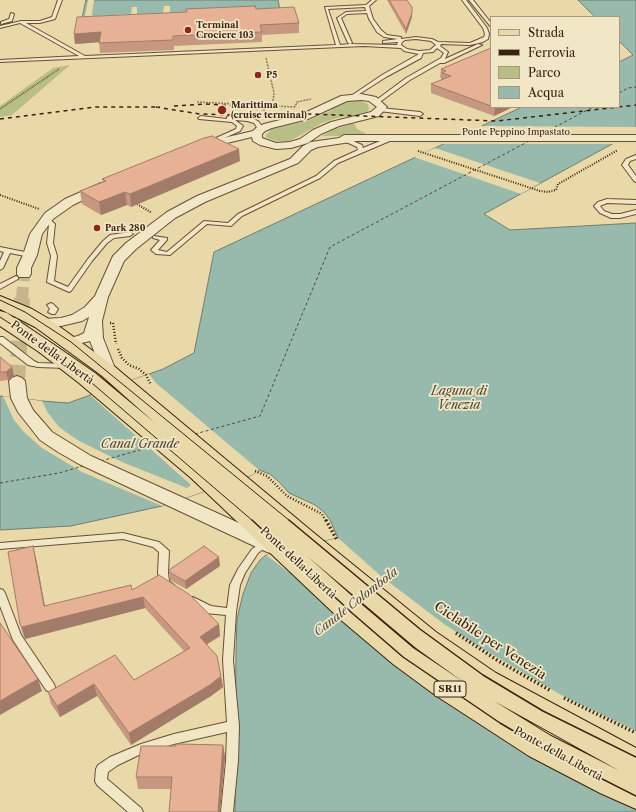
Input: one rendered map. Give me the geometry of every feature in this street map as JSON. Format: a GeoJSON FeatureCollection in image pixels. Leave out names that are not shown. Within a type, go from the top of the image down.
{"type":"FeatureCollection","features":[{"type":"Feature","properties":{"kind":"main road","name":"Ponte della Libertà"},"geometry":{"type":"LineString","coordinates":[[0,302],[26,313],[49,313],[69,342],[105,377],[237,493],[286,545],[374,632],[403,656],[445,686],[540,746],[611,783],[636,794]]}},
{"type":"Feature","properties":{"kind":"main road"},"geometry":{"type":"LineString","coordinates":[[0,314],[17,321],[47,341],[69,342]]}},
{"type":"Feature","properties":{"kind":"main road","name":"Ponte della Libertà"},"geometry":{"type":"LineString","coordinates":[[0,317],[46,348],[68,366],[105,377]]}},
{"type":"Feature","properties":{"kind":"main road","name":"Ponte della Libertà"},"geometry":{"type":"LineString","coordinates":[[286,545],[486,682],[636,764]]}},
{"type":"Feature","properties":{"kind":"street"},"geometry":{"type":"LineString","coordinates":[[197,148],[304,117],[322,110],[339,100],[353,97],[365,98],[379,106],[375,114],[330,126],[317,132],[301,142],[281,158],[279,164],[272,168]]}},
{"type":"Feature","properties":{"kind":"street"},"geometry":{"type":"LineString","coordinates":[[363,117],[364,124],[370,129],[394,137]]}},
{"type":"Feature","properties":{"kind":"street"},"geometry":{"type":"LineString","coordinates":[[259,131],[256,136],[259,140],[271,145],[283,146],[324,138],[350,139],[394,137]]}},
{"type":"Feature","properties":{"kind":"street","name":"Ponte Peppino Impastato"},"geometry":{"type":"LineString","coordinates":[[394,137],[636,132]]}},
{"type":"Feature","properties":{"kind":"street","name":"Ponte Peppino Impastato"},"geometry":{"type":"LineString","coordinates":[[394,137],[636,138]]}},
{"type":"Feature","properties":{"kind":"street"},"geometry":{"type":"LineString","coordinates":[[49,313],[54,323],[77,318],[90,310],[101,297],[118,259],[131,246],[158,224],[201,199],[272,168],[294,161],[307,148],[315,144],[350,139]]}},
{"type":"Feature","properties":{"kind":"street"},"geometry":{"type":"LineString","coordinates":[[271,145],[279,153],[281,158]]}},
{"type":"Feature","properties":{"kind":"street"},"geometry":{"type":"LineString","coordinates":[[24,277],[34,267],[30,255],[43,214],[111,182]]}},
{"type":"Feature","properties":{"kind":"street"},"geometry":{"type":"LineString","coordinates":[[101,297],[99,349],[105,377]]}},
{"type":"Feature","properties":{"kind":"street"},"geometry":{"type":"LineString","coordinates":[[69,342],[83,339],[90,335],[99,324]]}},
{"type":"Feature","properties":{"kind":"street"},"geometry":{"type":"LineString","coordinates":[[22,381],[19,398],[30,418],[46,436],[85,460],[204,514],[286,545]]}},
{"type":"Feature","properties":{"kind":"lane"},"geometry":{"type":"LineString","coordinates":[[0,27],[22,22],[40,22],[54,18],[60,0]]}},
{"type":"Feature","properties":{"kind":"lane"},"geometry":{"type":"LineString","coordinates":[[339,45],[326,8],[367,6],[374,0]]}},
{"type":"Feature","properties":{"kind":"lane"},"geometry":{"type":"LineString","coordinates":[[0,61],[339,45],[401,47],[418,52],[431,50],[438,45],[470,44],[481,42],[486,38],[487,34],[485,28],[464,0]]}},
{"type":"Feature","properties":{"kind":"lane"},"geometry":{"type":"LineString","coordinates":[[471,0],[490,25]]}},
{"type":"Feature","properties":{"kind":"lane"},"geometry":{"type":"LineString","coordinates":[[367,6],[381,33],[394,37],[426,38],[438,45],[446,54],[437,64]]}},
{"type":"Feature","properties":{"kind":"lane"},"geometry":{"type":"LineString","coordinates":[[350,43],[339,18],[340,16],[346,13],[369,12]]}},
{"type":"Feature","properties":{"kind":"lane"},"geometry":{"type":"LineString","coordinates":[[0,23],[11,20],[12,14]]}},
{"type":"Feature","properties":{"kind":"lane"},"geometry":{"type":"LineString","coordinates":[[22,22],[75,53],[97,57]]}},
{"type":"Feature","properties":{"kind":"lane"},"geometry":{"type":"LineString","coordinates":[[339,45],[402,40],[410,38]]}},
{"type":"Feature","properties":{"kind":"lane"},"geometry":{"type":"LineString","coordinates":[[401,47],[398,44],[402,40]]}},
{"type":"Feature","properties":{"kind":"lane"},"geometry":{"type":"LineString","coordinates":[[379,106],[398,85],[420,72],[490,40]]}},
{"type":"Feature","properties":{"kind":"lane"},"geometry":{"type":"LineString","coordinates":[[438,45],[462,47],[480,45]]}},
{"type":"Feature","properties":{"kind":"lane"},"geometry":{"type":"LineString","coordinates":[[353,97],[420,56],[421,54],[418,52]]}},
{"type":"Feature","properties":{"kind":"lane"},"geometry":{"type":"LineString","coordinates":[[400,67],[411,65],[421,68],[420,72]]}},
{"type":"Feature","properties":{"kind":"lane"},"geometry":{"type":"LineString","coordinates":[[379,106],[420,114]]}},
{"type":"Feature","properties":{"kind":"lane"},"geometry":{"type":"LineString","coordinates":[[194,116],[248,119],[256,122],[259,131]]}},
{"type":"Feature","properties":{"kind":"lane"},"geometry":{"type":"LineString","coordinates":[[197,148],[238,130],[240,126],[233,121],[201,118]]}},
{"type":"Feature","properties":{"kind":"lane"},"geometry":{"type":"LineString","coordinates":[[155,237],[165,239],[154,250],[158,253],[168,254],[206,222],[229,225],[240,215],[318,177],[336,162],[394,137]]}},
{"type":"Feature","properties":{"kind":"lane"},"geometry":{"type":"LineString","coordinates":[[350,139],[360,146],[361,150],[359,152]]}},
{"type":"Feature","properties":{"kind":"lane"},"geometry":{"type":"LineString","coordinates":[[636,156],[628,160],[625,165],[636,180]]}},
{"type":"Feature","properties":{"kind":"lane"},"geometry":{"type":"LineString","coordinates":[[636,202],[607,201],[600,203],[597,206],[604,214],[611,216],[620,216],[636,212]]}},
{"type":"Feature","properties":{"kind":"lane"},"geometry":{"type":"LineString","coordinates":[[43,214],[52,224],[50,243],[54,256],[50,282],[69,290],[90,260],[112,236],[130,234]]}},
{"type":"Feature","properties":{"kind":"lane"},"geometry":{"type":"LineString","coordinates":[[0,249],[30,255]]}},
{"type":"Feature","properties":{"kind":"lane"},"geometry":{"type":"LineString","coordinates":[[0,268],[8,251]]}},
{"type":"Feature","properties":{"kind":"lane"},"geometry":{"type":"LineString","coordinates":[[0,287],[24,277]]}},
{"type":"Feature","properties":{"kind":"lane"},"geometry":{"type":"LineString","coordinates":[[0,338],[26,361],[38,365],[68,366]]}},
{"type":"Feature","properties":{"kind":"lane"},"geometry":{"type":"LineString","coordinates":[[0,546],[122,536],[156,544],[164,551],[163,573],[166,583],[209,610],[231,612]]}},
{"type":"Feature","properties":{"kind":"lane"},"geometry":{"type":"LineString","coordinates":[[227,812],[232,761],[232,726],[228,660],[231,612],[235,585],[241,572],[255,551],[286,545]]}},
{"type":"Feature","properties":{"kind":"lane"},"geometry":{"type":"LineString","coordinates":[[0,593],[17,636],[50,687]]}},
{"type":"Feature","properties":{"kind":"lane"},"geometry":{"type":"LineString","coordinates":[[137,812],[101,781],[102,769],[114,761],[141,749],[174,739],[232,726]]}},
{"type":"Feature","properties":{"kind":"path"},"geometry":{"type":"LineString","coordinates":[[265,56],[274,93],[273,101]]}},
{"type":"Feature","properties":{"kind":"path"},"geometry":{"type":"LineString","coordinates":[[0,110],[60,68]]}},
{"type":"Feature","properties":{"kind":"path"},"geometry":{"type":"LineString","coordinates":[[419,151],[533,189],[548,192],[556,190],[558,184],[623,148]]}},
{"type":"Feature","properties":{"kind":"path"},"geometry":{"type":"LineString","coordinates":[[0,194],[43,214]]}},
{"type":"Feature","properties":{"kind":"path"},"geometry":{"type":"LineString","coordinates":[[137,204],[156,215]]}},
{"type":"Feature","properties":{"kind":"path"},"geometry":{"type":"LineString","coordinates":[[99,324],[113,323],[115,339],[122,358],[129,366],[139,369],[146,375]]}},
{"type":"Feature","properties":{"kind":"path"},"geometry":{"type":"LineString","coordinates":[[267,476],[277,484],[286,496],[305,504],[322,514],[337,540],[342,544]]}},
{"type":"Feature","properties":{"kind":"path","name":"Ciclabile per Venezia"},"geometry":{"type":"LineString","coordinates":[[454,632],[497,660],[552,692]]}},
{"type":"Feature","properties":{"kind":"path"},"geometry":{"type":"LineString","coordinates":[[559,696],[636,733]]}},
{"type":"Feature","properties":{"kind":"green space"},"geometry":{"type":"Polygon","coordinates":[[[70,65],[12,115],[0,117],[0,106],[53,68],[70,65]]]}},
{"type":"Feature","properties":{"kind":"green space"},"geometry":{"type":"Polygon","coordinates":[[[360,101],[368,104],[369,109],[367,112],[337,118],[322,123],[288,142],[276,141],[267,138],[266,135],[271,130],[270,129],[310,120],[328,112],[343,102],[360,101]]]}},
{"type":"Feature","properties":{"kind":"green space"},"geometry":{"type":"Polygon","coordinates":[[[354,123],[357,129],[365,133],[365,136],[322,136],[334,129],[354,123]]]}},
{"type":"Feature","properties":{"kind":"water"},"geometry":{"type":"Polygon","coordinates":[[[86,0],[278,0],[280,10],[82,18],[86,0]]]}},
{"type":"Feature","properties":{"kind":"water","name":"Laguna di Venezia"},"geometry":{"type":"Polygon","coordinates":[[[578,0],[636,0],[636,131],[484,214],[510,230],[636,223],[636,812],[235,812],[237,619],[243,594],[251,573],[260,560],[266,555],[338,538],[330,520],[325,513],[315,505],[289,493],[270,474],[259,470],[252,475],[162,506],[71,526],[0,530],[0,396],[68,403],[163,369],[194,353],[214,252],[520,108],[620,108],[620,62],[633,55],[620,42],[620,16],[594,16],[578,0]]]}},
{"type":"Feature","properties":{"kind":"pier"},"geometry":{"type":"Polygon","coordinates":[[[88,0],[94,0],[92,15],[94,16],[131,14],[132,7],[137,7],[137,14],[163,13],[164,6],[170,6],[170,13],[82,18],[85,16],[88,0]]]}},
{"type":"Feature","properties":{"kind":"pier"},"geometry":{"type":"Polygon","coordinates":[[[476,126],[636,127],[636,134],[617,144],[439,144],[476,126]]]}},
{"type":"Feature","properties":{"kind":"pier"},"geometry":{"type":"Polygon","coordinates":[[[435,148],[540,183],[521,194],[414,157],[435,148]]]}},
{"type":"Feature","properties":{"kind":"pier"},"geometry":{"type":"Polygon","coordinates":[[[149,374],[156,383],[259,470],[252,475],[162,506],[82,472],[42,448],[24,432],[14,420],[3,396],[42,401],[48,413],[59,427],[79,441],[122,462],[187,488],[191,485],[90,395],[149,374]]]}},
{"type":"Feature","properties":{"kind":"pier"},"geometry":{"type":"Polygon","coordinates":[[[338,538],[381,576],[444,624],[470,641],[561,695],[636,731],[636,806],[357,632],[290,573],[266,555],[338,538]]]}},
{"type":"Feature","properties":{"kind":"building"},"geometry":{"type":"Polygon","coordinates":[[[389,0],[407,0],[412,7],[412,13],[406,29],[389,0]]]}},
{"type":"Feature","properties":{"kind":"building"},"geometry":{"type":"Polygon","coordinates":[[[255,6],[256,9],[294,7],[299,23],[260,25],[262,32],[173,36],[173,40],[99,43],[101,32],[74,34],[77,17],[187,12],[186,9],[255,6]]]}},
{"type":"Feature","properties":{"kind":"building"},"geometry":{"type":"Polygon","coordinates":[[[490,48],[490,106],[431,84],[451,76],[442,73],[446,71],[441,69],[490,48]]]}},
{"type":"Feature","properties":{"kind":"building"},"geometry":{"type":"Polygon","coordinates":[[[212,136],[239,149],[130,194],[125,192],[99,202],[80,191],[106,181],[102,179],[212,136]]]}},
{"type":"Feature","properties":{"kind":"building"},"geometry":{"type":"Polygon","coordinates":[[[0,357],[12,367],[6,372],[0,372],[0,357]]]}},
{"type":"Feature","properties":{"kind":"building"},"geometry":{"type":"Polygon","coordinates":[[[33,546],[44,606],[131,585],[132,590],[159,575],[190,595],[219,624],[200,637],[217,656],[221,676],[210,685],[129,733],[94,684],[57,706],[48,692],[115,655],[134,680],[190,648],[143,597],[22,627],[20,624],[8,552],[33,546]]]}},
{"type":"Feature","properties":{"kind":"building"},"geometry":{"type":"Polygon","coordinates":[[[204,546],[219,557],[185,581],[169,572],[169,570],[204,546]]]}},
{"type":"Feature","properties":{"kind":"building"},"geometry":{"type":"Polygon","coordinates":[[[0,623],[38,679],[0,701],[0,623]]]}},
{"type":"Feature","properties":{"kind":"building"},"geometry":{"type":"Polygon","coordinates":[[[176,744],[223,745],[218,812],[169,812],[172,777],[136,777],[141,746],[176,746],[176,744]]]}},
{"type":"Feature","properties":{"kind":"ferry route"},"geometry":{"type":"LineString","coordinates":[[620,92],[628,88],[636,87]]}},
{"type":"Feature","properties":{"kind":"ferry route"},"geometry":{"type":"LineString","coordinates":[[540,135],[591,108]]}},
{"type":"Feature","properties":{"kind":"ferry route"},"geometry":{"type":"LineString","coordinates":[[195,434],[260,416],[330,247],[529,141]]}},
{"type":"Feature","properties":{"kind":"ferry route"},"geometry":{"type":"LineString","coordinates":[[101,461],[154,446]]}},
{"type":"Feature","properties":{"kind":"ferry route"},"geometry":{"type":"LineString","coordinates":[[0,483],[59,473],[83,466]]}},
{"type":"Feature","properties":{"kind":"tunnel"},"geometry":{"type":"LineString","coordinates":[[22,299],[24,274]]}},
{"type":"Feature","properties":{"kind":"tunnel"},"geometry":{"type":"LineString","coordinates":[[17,381],[22,298]]}},
{"type":"Feature","properties":{"kind":"tram line"},"geometry":{"type":"LineString","coordinates":[[0,300],[25,312],[71,342],[290,521]]}},
{"type":"Feature","properties":{"kind":"tram line"},"geometry":{"type":"LineString","coordinates":[[0,317],[35,340],[93,384],[253,521]]}},
{"type":"Feature","properties":{"kind":"tram line"},"geometry":{"type":"LineString","coordinates":[[252,520],[352,613],[403,657],[500,723],[551,753],[636,796]]}},
{"type":"Feature","properties":{"kind":"tram line"},"geometry":{"type":"LineString","coordinates":[[289,520],[420,629],[483,675],[543,711],[636,757]]}},
{"type":"Feature","properties":{"kind":"railway"},"geometry":{"type":"LineString","coordinates":[[174,106],[205,104],[240,106],[266,110]]}},
{"type":"Feature","properties":{"kind":"railway"},"geometry":{"type":"LineString","coordinates":[[620,107],[636,105]]}},
{"type":"Feature","properties":{"kind":"railway"},"geometry":{"type":"LineString","coordinates":[[0,119],[96,107],[156,107]]}},
{"type":"Feature","properties":{"kind":"railway"},"geometry":{"type":"LineString","coordinates":[[156,107],[200,114],[232,115],[283,113],[497,121],[610,108]]}},
{"type":"Feature","properties":{"kind":"place","name":"Terminal Crociere 103"},"geometry":{"type":"Point","coordinates":[188,30]}},
{"type":"Feature","properties":{"kind":"place","name":"P5"},"geometry":{"type":"Point","coordinates":[258,75]}},
{"type":"Feature","properties":{"kind":"place","name":"Marittima (cruise terminal)"},"geometry":{"type":"Point","coordinates":[222,110]}},
{"type":"Feature","properties":{"kind":"place","name":"Park 280"},"geometry":{"type":"Point","coordinates":[97,228]}},
{"type":"Feature","properties":{"kind":"water label","name":"Canal Grande"},"geometry":{"type":"Point","coordinates":[140,445]}},
{"type":"Feature","properties":{"kind":"water label","name":"Canale Colombola"},"geometry":{"type":"Point","coordinates":[356,602]}}]}
